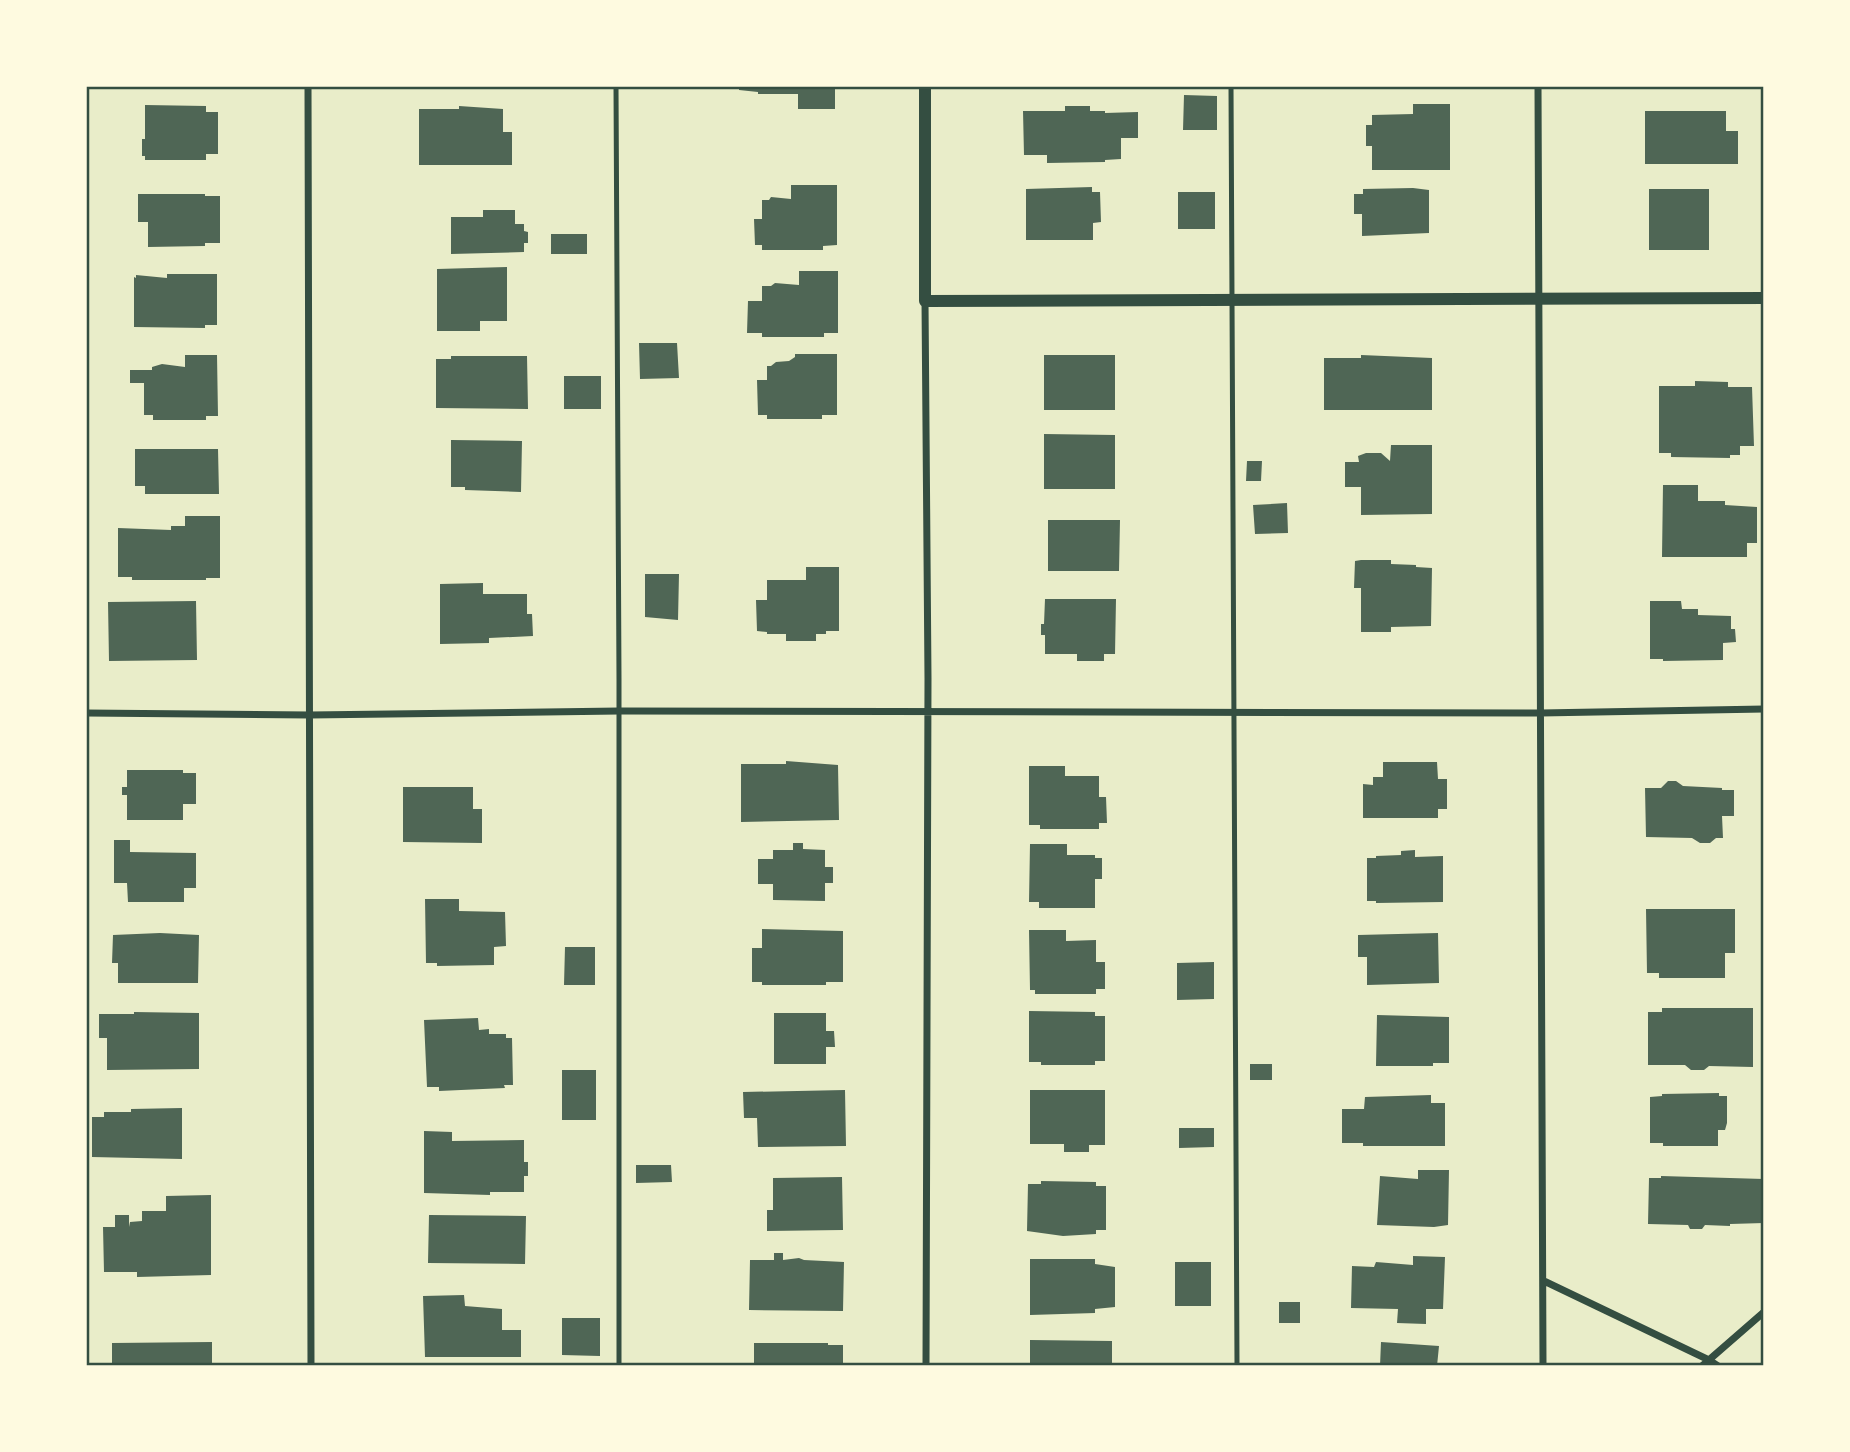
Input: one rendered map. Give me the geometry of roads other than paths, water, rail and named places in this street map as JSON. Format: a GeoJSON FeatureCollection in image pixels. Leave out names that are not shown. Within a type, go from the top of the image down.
{"type":"FeatureCollection","features":[{"type":"Feature","properties":{"kind":"street"},"geometry":{"type":"LineString","coordinates":[[308,86],[311,1366]]}},
{"type":"Feature","properties":{"kind":"street"},"geometry":{"type":"LineString","coordinates":[[925,86],[928,712],[926,1366]]}},
{"type":"Feature","properties":{"kind":"street"},"geometry":{"type":"LineString","coordinates":[[1538,86],[1543,1366]]}},
{"type":"Feature","properties":{"kind":"street"},"geometry":{"type":"LineString","coordinates":[[925,301],[1764,298]]}},
{"type":"Feature","properties":{"kind":"street"},"geometry":{"type":"LineString","coordinates":[[86,713],[310,715],[619,710],[1541,713],[1764,709]]}},
{"type":"Feature","properties":{"kind":"street"},"geometry":{"type":"LineString","coordinates":[[1544,1281],[1718,1366]]}},
{"type":"Feature","properties":{"kind":"street"},"geometry":{"type":"LineString","coordinates":[[1702,1366],[1764,1312]]}},
{"type":"Feature","properties":{"kind":"lane"},"geometry":{"type":"LineString","coordinates":[[617,86],[618,1366]]}},
{"type":"Feature","properties":{"kind":"lane"},"geometry":{"type":"LineString","coordinates":[[1231,86],[1237,1366]]}}]}
